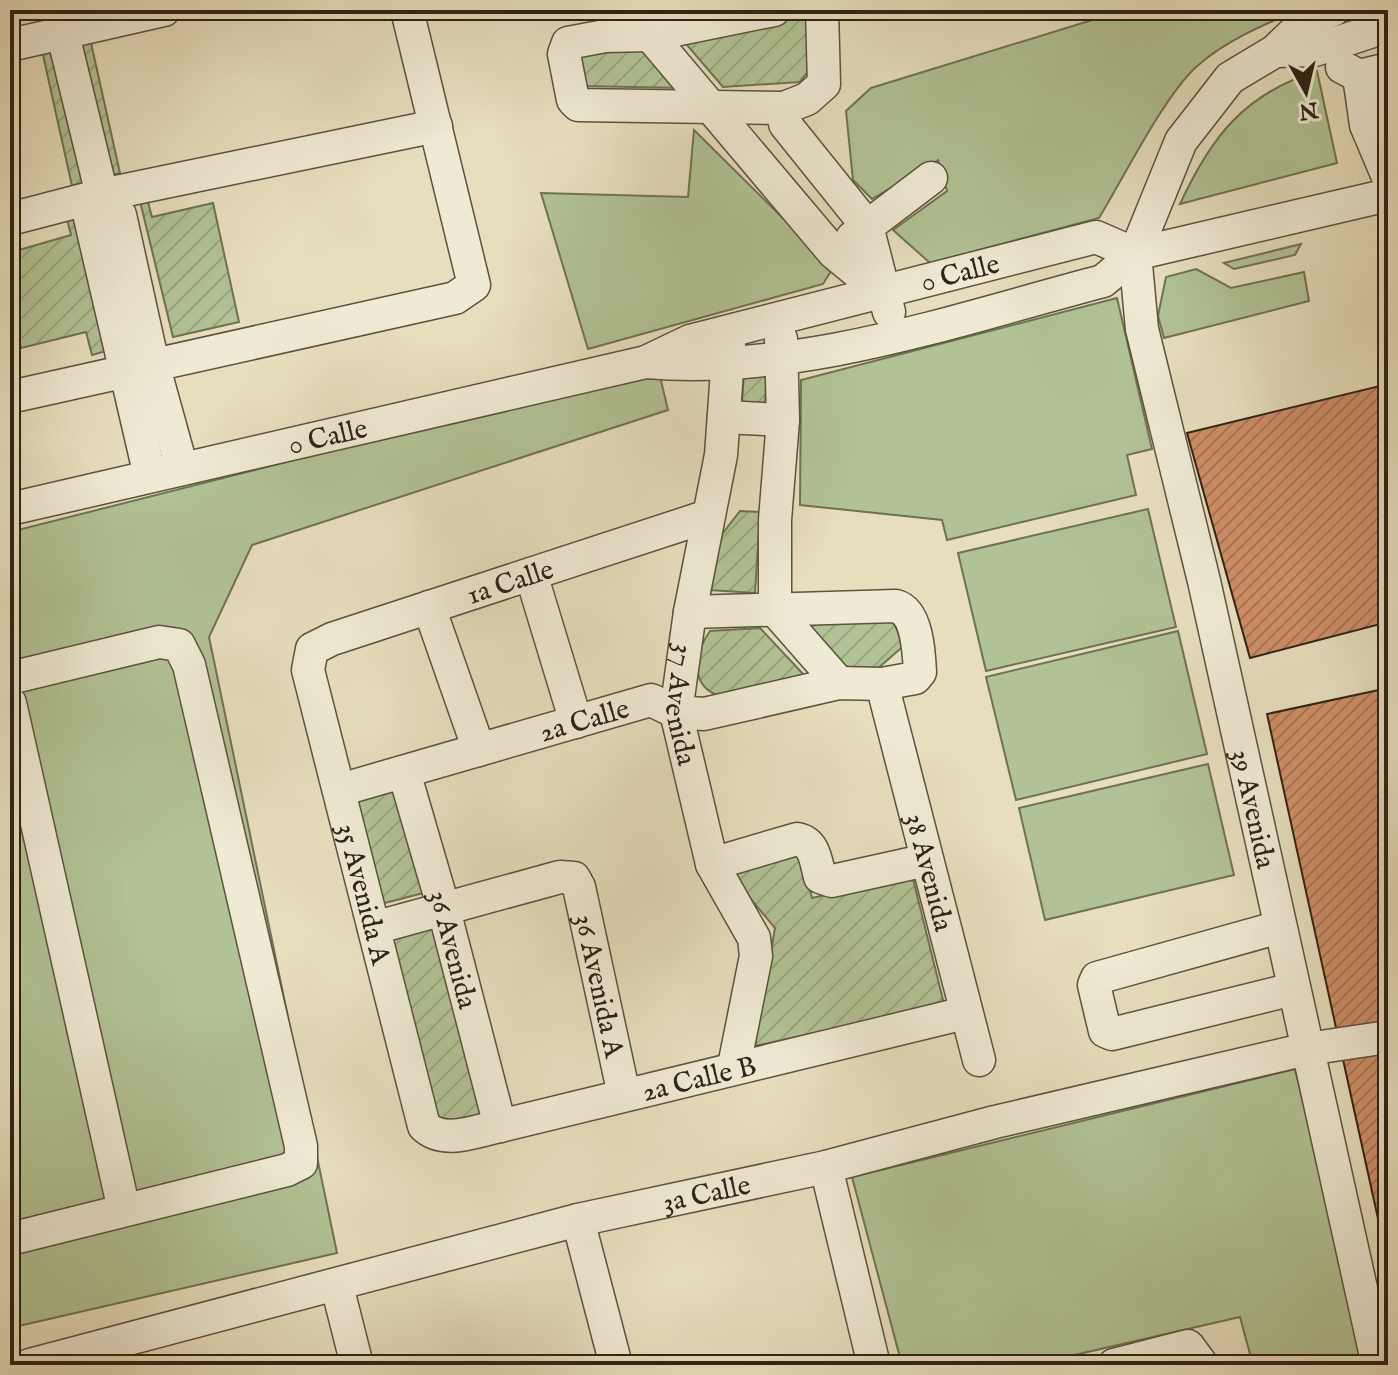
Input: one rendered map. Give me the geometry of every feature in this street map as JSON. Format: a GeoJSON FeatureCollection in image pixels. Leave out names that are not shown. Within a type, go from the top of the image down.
{"type":"FeatureCollection","features":[{"type":"Feature","properties":{"kind":"street"},"geometry":{"type":"LineString","coordinates":[[10,45],[60,22],[164,10]]}},
{"type":"Feature","properties":{"kind":"street"},"geometry":{"type":"LineString","coordinates":[[10,397],[455,298],[474,285],[407,10]]}},
{"type":"Feature","properties":{"kind":"street"},"geometry":{"type":"LineString","coordinates":[[774,10],[650,35],[602,23],[564,48],[573,100],[578,105],[784,108],[807,99],[824,84],[822,10]]}},
{"type":"Feature","properties":{"kind":"street","name":"0 Calle"},"geometry":{"type":"LineString","coordinates":[[1135,254],[1181,141],[1230,78],[1275,51],[1304,23],[1333,10]]}},
{"type":"Feature","properties":{"kind":"street"},"geometry":{"type":"LineString","coordinates":[[60,22],[102,195],[90,218],[139,369],[182,469]]}},
{"type":"Feature","properties":{"kind":"street","name":"0 Calle"},"geometry":{"type":"LineString","coordinates":[[1275,51],[1315,50],[1388,26]]}},
{"type":"Feature","properties":{"kind":"street"},"geometry":{"type":"LineString","coordinates":[[650,35],[834,253],[884,294]]}},
{"type":"Feature","properties":{"kind":"street"},"geometry":{"type":"LineString","coordinates":[[1315,50],[1373,73],[1366,125],[1388,177]]}},
{"type":"Feature","properties":{"kind":"street"},"geometry":{"type":"LineString","coordinates":[[784,108],[785,124],[867,226],[895,336]]}},
{"type":"Feature","properties":{"kind":"street"},"geometry":{"type":"LineString","coordinates":[[10,219],[102,195],[436,126]]}},
{"type":"Feature","properties":{"kind":"street"},"geometry":{"type":"LineString","coordinates":[[795,206],[826,176]]}},
{"type":"Feature","properties":{"kind":"street"},"geometry":{"type":"LineString","coordinates":[[834,253],[931,178]]}},
{"type":"Feature","properties":{"kind":"street","name":"0 Calle"},"geometry":{"type":"LineString","coordinates":[[10,509],[646,362],[690,341],[782,359],[895,336],[1103,281],[1135,254],[1388,195]]}},
{"type":"Feature","properties":{"kind":"street","name":"0 Calle"},"geometry":{"type":"LineString","coordinates":[[728,347],[779,319],[1096,237],[1135,254]]}},
{"type":"Feature","properties":{"kind":"street","name":"39 Avenida"},"geometry":{"type":"LineString","coordinates":[[1135,254],[1142,329],[1204,581],[1378,1365]]}},
{"type":"Feature","properties":{"kind":"street"},"geometry":{"type":"LineString","coordinates":[[779,319],[783,420],[775,520],[775,610],[839,683]]}},
{"type":"Feature","properties":{"kind":"street","name":"37 Avenida"},"geometry":{"type":"LineString","coordinates":[[728,347],[721,455],[690,612],[676,712],[712,864],[754,938],[756,956],[734,1066]]}},
{"type":"Feature","properties":{"kind":"street"},"geometry":{"type":"LineString","coordinates":[[139,369],[150,476]]}},
{"type":"Feature","properties":{"kind":"street"},"geometry":{"type":"LineString","coordinates":[[724,417],[783,420]]}},
{"type":"Feature","properties":{"kind":"street","name":"1a Calle"},"geometry":{"type":"LineString","coordinates":[[312,649],[332,639],[708,516]]}},
{"type":"Feature","properties":{"kind":"street"},"geometry":{"type":"LineString","coordinates":[[531,574],[576,722]]}},
{"type":"Feature","properties":{"kind":"street"},"geometry":{"type":"LineString","coordinates":[[429,607],[479,750]]}},
{"type":"Feature","properties":{"kind":"street","name":"2a Calle"},"geometry":{"type":"LineString","coordinates":[[340,790],[651,700],[676,712],[704,714],[839,683],[882,684],[915,678],[920,672],[910,616],[904,608],[775,610]]}},
{"type":"Feature","properties":{"kind":"street"},"geometry":{"type":"LineString","coordinates":[[690,612],[775,610]]}},
{"type":"Feature","properties":{"kind":"street"},"geometry":{"type":"LineString","coordinates":[[10,678],[159,642],[179,645],[189,665],[301,1146],[301,1163],[287,1170],[10,1239]]}},
{"type":"Feature","properties":{"kind":"street","name":"35 Avenida A"},"geometry":{"type":"LineString","coordinates":[[312,649],[308,670],[424,1126],[433,1135]]}},
{"type":"Feature","properties":{"kind":"street","name":"38 Avenida"},"geometry":{"type":"LineString","coordinates":[[882,684],[979,1060]]}},
{"type":"Feature","properties":{"kind":"street"},"geometry":{"type":"LineString","coordinates":[[10,703],[124,1210]]}},
{"type":"Feature","properties":{"kind":"street","name":"36 Avenida"},"geometry":{"type":"LineString","coordinates":[[404,772],[443,906],[500,1126]]}},
{"type":"Feature","properties":{"kind":"street"},"geometry":{"type":"LineString","coordinates":[[712,864],[797,839],[805,840],[812,848],[820,877],[832,881],[927,860]]}},
{"type":"Feature","properties":{"kind":"street","name":"36 Avenida A"},"geometry":{"type":"LineString","coordinates":[[443,906],[560,877],[574,878],[579,887],[624,1095]]}},
{"type":"Feature","properties":{"kind":"street"},"geometry":{"type":"LineString","coordinates":[[374,928],[443,906]]}},
{"type":"Feature","properties":{"kind":"street"},"geometry":{"type":"LineString","coordinates":[[1280,927],[1097,978],[1094,985],[1105,1031],[1112,1034],[1293,989]]}},
{"type":"Feature","properties":{"kind":"street","name":"2a Calle B"},"geometry":{"type":"LineString","coordinates":[[433,1135],[444,1137],[500,1126],[734,1066],[965,1013]]}},
{"type":"Feature","properties":{"kind":"street","name":"3a Calle"},"geometry":{"type":"LineString","coordinates":[[30,1365],[102,1356],[337,1286],[578,1220],[826,1167],[995,1122],[1307,1049],[1388,1037]]}},
{"type":"Feature","properties":{"kind":"street"},"geometry":{"type":"LineString","coordinates":[[826,1167],[874,1365]]}},
{"type":"Feature","properties":{"kind":"street"},"geometry":{"type":"LineString","coordinates":[[578,1220],[616,1365]]}},
{"type":"Feature","properties":{"kind":"street"},"geometry":{"type":"LineString","coordinates":[[337,1286],[357,1365]]}},
{"type":"Feature","properties":{"kind":"street"},"geometry":{"type":"LineString","coordinates":[[1114,1365],[1195,1356]]}},
{"type":"Feature","properties":{"kind":"green space"},"geometry":{"type":"Polygon","coordinates":[[[1114,10],[1298,10],[1232,41],[1196,67],[1157,118],[1099,218],[930,263],[893,230],[947,191],[938,160],[872,199],[853,180],[846,111],[871,88],[1089,21],[1114,10]]]}},
{"type":"Feature","properties":{"kind":"green space"},"geometry":{"type":"Polygon","coordinates":[[[807,11],[816,61],[800,82],[723,87],[680,37],[807,11]]]}},
{"type":"Feature","properties":{"kind":"green space"},"geometry":{"type":"Polygon","coordinates":[[[89,34],[120,173],[108,176],[78,36],[89,34]]]}},
{"type":"Feature","properties":{"kind":"green space"},"geometry":{"type":"Polygon","coordinates":[[[57,41],[88,184],[72,186],[41,46],[57,41]]]}},
{"type":"Feature","properties":{"kind":"green space"},"geometry":{"type":"Polygon","coordinates":[[[647,45],[685,88],[581,86],[576,57],[647,45]]]}},
{"type":"Feature","properties":{"kind":"green space"},"geometry":{"type":"Polygon","coordinates":[[[1317,71],[1337,163],[1180,204],[1204,158],[1233,121],[1269,92],[1317,71]]]}},
{"type":"Feature","properties":{"kind":"green space"},"geometry":{"type":"Polygon","coordinates":[[[694,130],[821,256],[831,271],[823,284],[588,349],[541,193],[688,197],[694,130]]]}},
{"type":"Feature","properties":{"kind":"green space"},"geometry":{"type":"Polygon","coordinates":[[[146,195],[152,217],[213,203],[239,322],[173,337],[139,197],[146,195]]]}},
{"type":"Feature","properties":{"kind":"green space"},"geometry":{"type":"Polygon","coordinates":[[[78,208],[109,350],[92,355],[86,332],[21,348],[10,304],[10,226],[19,250],[71,235],[65,211],[78,208]]]}},
{"type":"Feature","properties":{"kind":"green space"},"geometry":{"type":"Polygon","coordinates":[[[1301,244],[1295,255],[1234,269],[1224,263],[1301,244]]]}},
{"type":"Feature","properties":{"kind":"green space"},"geometry":{"type":"Polygon","coordinates":[[[1196,269],[1231,288],[1304,272],[1309,301],[1164,338],[1158,316],[1166,277],[1196,269]]]}},
{"type":"Feature","properties":{"kind":"green space"},"geometry":{"type":"Polygon","coordinates":[[[1117,298],[1152,449],[1127,455],[1136,495],[947,540],[942,520],[800,505],[801,380],[1117,298]]]}},
{"type":"Feature","properties":{"kind":"green space"},"geometry":{"type":"Polygon","coordinates":[[[658,368],[668,410],[252,545],[209,637],[337,1253],[10,1328],[10,532],[658,368]]]}},
{"type":"Feature","properties":{"kind":"green space"},"geometry":{"type":"Polygon","coordinates":[[[744,371],[767,372],[765,405],[742,403],[744,371]]]}},
{"type":"Feature","properties":{"kind":"green space"},"geometry":{"type":"Polygon","coordinates":[[[1148,509],[1176,627],[986,671],[958,553],[1148,509]]]}},
{"type":"Feature","properties":{"kind":"green space"},"geometry":{"type":"Polygon","coordinates":[[[740,511],[760,512],[755,593],[709,590],[712,547],[740,511]]]}},
{"type":"Feature","properties":{"kind":"green space"},"geometry":{"type":"Polygon","coordinates":[[[810,618],[894,618],[908,642],[876,670],[843,668],[801,627],[810,618]]]}},
{"type":"Feature","properties":{"kind":"green space"},"geometry":{"type":"Polygon","coordinates":[[[760,628],[804,675],[717,695],[708,690],[697,667],[701,648],[710,631],[760,628]]]}},
{"type":"Feature","properties":{"kind":"green space"},"geometry":{"type":"Polygon","coordinates":[[[1178,631],[1207,754],[1016,800],[986,677],[1178,631]]]}},
{"type":"Feature","properties":{"kind":"green space"},"geometry":{"type":"Polygon","coordinates":[[[1208,764],[1234,875],[1045,920],[1019,808],[1208,764]]]}},
{"type":"Feature","properties":{"kind":"green space"},"geometry":{"type":"Polygon","coordinates":[[[397,781],[427,892],[381,904],[356,794],[397,781]]]}},
{"type":"Feature","properties":{"kind":"green space"},"geometry":{"type":"Polygon","coordinates":[[[801,854],[812,898],[912,875],[944,1004],[755,1046],[775,928],[728,872],[801,854]]]}},
{"type":"Feature","properties":{"kind":"green space"},"geometry":{"type":"Polygon","coordinates":[[[434,917],[484,1115],[428,1128],[384,930],[434,917]]]}},
{"type":"Feature","properties":{"kind":"green space"},"geometry":{"type":"Polygon","coordinates":[[[1295,1069],[1366,1365],[1253,1365],[1240,1317],[1031,1365],[902,1365],[852,1177],[1295,1069]]]}},
{"type":"Feature","properties":{"kind":"building"},"geometry":{"type":"Polygon","coordinates":[[[1388,384],[1388,622],[1250,658],[1187,433],[1388,384]]]}},
{"type":"Feature","properties":{"kind":"building"},"geometry":{"type":"Polygon","coordinates":[[[1388,688],[1388,1264],[1267,714],[1388,688]]]}}]}
